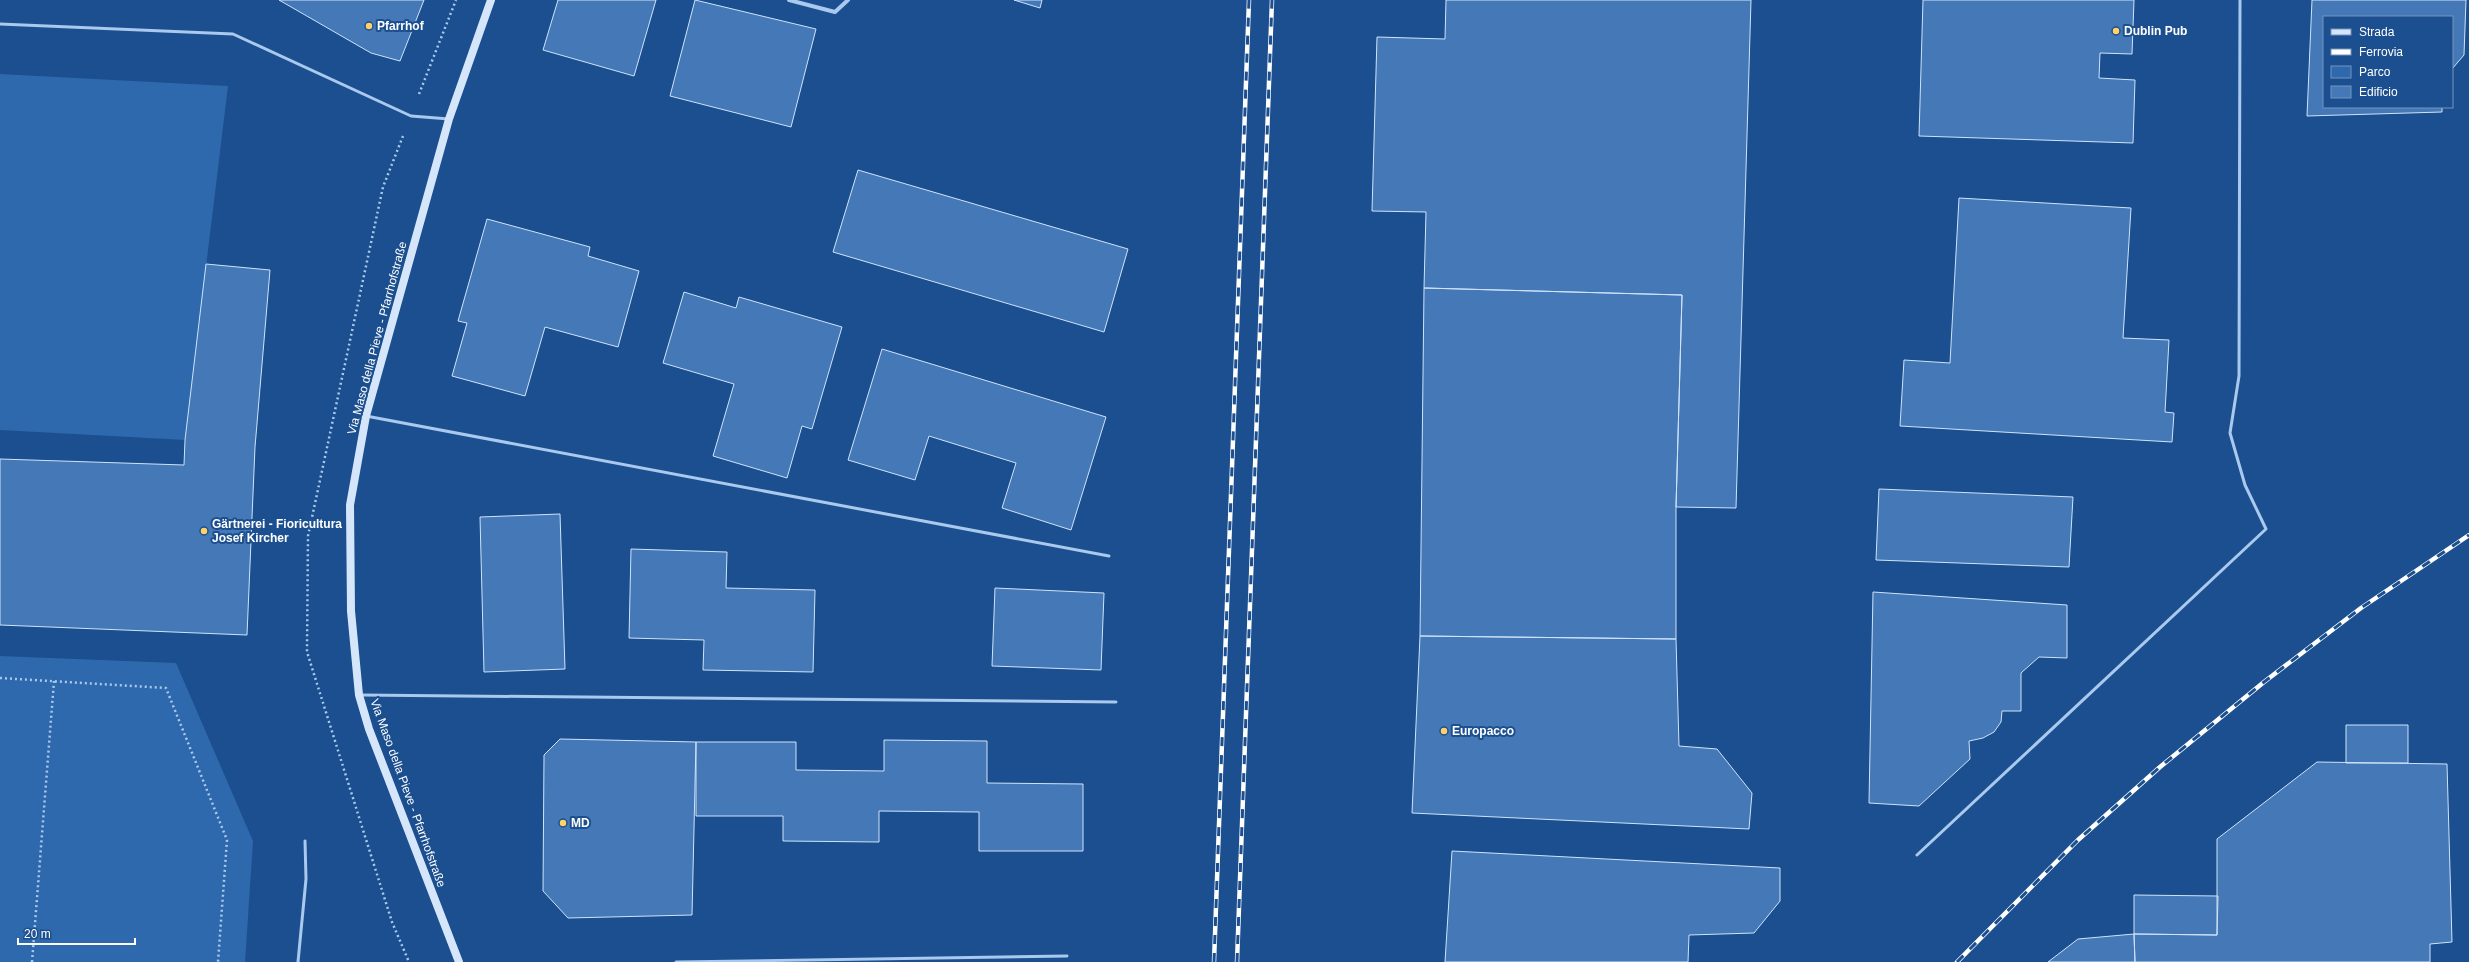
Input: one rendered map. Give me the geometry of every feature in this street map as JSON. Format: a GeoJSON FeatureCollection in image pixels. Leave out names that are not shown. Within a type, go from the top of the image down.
{"type":"FeatureCollection","features":[{"type":"Feature","properties":{"kind":"street","name":"Via Maso della Pieve - Pfarrhofstraße"},"geometry":{"type":"LineString","coordinates":[[459,962],[369,729],[359,695],[351,611],[350,505],[366,416],[449,119],[491,0]]}},
{"type":"Feature","properties":{"kind":"street"},"geometry":{"type":"LineString","coordinates":[[789,0],[836,12],[848,0]]}},
{"type":"Feature","properties":{"kind":"lane"},"geometry":{"type":"LineString","coordinates":[[1917,855],[2266,529],[2245,485],[2230,433],[2239,376],[2240,0]]}},
{"type":"Feature","properties":{"kind":"lane"},"geometry":{"type":"LineString","coordinates":[[0,24],[233,34],[411,116],[449,119]]}},
{"type":"Feature","properties":{"kind":"lane"},"geometry":{"type":"LineString","coordinates":[[366,416],[1109,556]]}},
{"type":"Feature","properties":{"kind":"lane"},"geometry":{"type":"LineString","coordinates":[[359,695],[1116,702]]}},
{"type":"Feature","properties":{"kind":"lane"},"geometry":{"type":"LineString","coordinates":[[298,962],[306,879],[305,841]]}},
{"type":"Feature","properties":{"kind":"lane"},"geometry":{"type":"LineString","coordinates":[[676,962],[1067,956]]}},
{"type":"Feature","properties":{"kind":"path"},"geometry":{"type":"LineString","coordinates":[[0,678],[166,688],[227,840],[218,962]]}},
{"type":"Feature","properties":{"kind":"path"},"geometry":{"type":"LineString","coordinates":[[32,962],[54,681]]}},
{"type":"Feature","properties":{"kind":"green space"},"geometry":{"type":"Polygon","coordinates":[[[0,74],[228,86],[185,440],[0,430],[0,74]]]}},
{"type":"Feature","properties":{"kind":"green space"},"geometry":{"type":"Polygon","coordinates":[[[0,656],[176,663],[253,841],[245,962],[0,962],[0,656]]]}},
{"type":"Feature","properties":{"kind":"building","name":"Pfarrhof"},"geometry":{"type":"Polygon","coordinates":[[[279,0],[424,0],[400,61],[371,53],[279,0]]]}},
{"type":"Feature","properties":{"kind":"building"},"geometry":{"type":"Polygon","coordinates":[[[558,0],[656,0],[634,76],[543,50],[558,0]]]}},
{"type":"Feature","properties":{"kind":"building"},"geometry":{"type":"Polygon","coordinates":[[[695,0],[816,29],[791,127],[670,96],[695,0]]]}},
{"type":"Feature","properties":{"kind":"building"},"geometry":{"type":"Polygon","coordinates":[[[1014,0],[1042,0],[1040,8],[1014,0]]]}},
{"type":"Feature","properties":{"kind":"building"},"geometry":{"type":"Polygon","coordinates":[[[1446,0],[1751,0],[1736,508],[1676,507],[1682,295],[1424,288],[1426,212],[1372,211],[1377,37],[1445,39],[1446,0]]]}},
{"type":"Feature","properties":{"kind":"building"},"geometry":{"type":"Polygon","coordinates":[[[1923,0],[2134,0],[2132,54],[2100,53],[2099,78],[2135,80],[2133,143],[1919,136],[1923,0]]]}},
{"type":"Feature","properties":{"kind":"building"},"geometry":{"type":"Polygon","coordinates":[[[2312,0],[2466,0],[2464,55],[2453,68],[2453,16],[2323,16],[2323,108],[2442,108],[2442,112],[2307,116],[2312,0]]]}},
{"type":"Feature","properties":{"kind":"building"},"geometry":{"type":"Polygon","coordinates":[[[858,170],[1128,249],[1104,332],[833,252],[858,170]]]}},
{"type":"Feature","properties":{"kind":"building"},"geometry":{"type":"Polygon","coordinates":[[[1959,198],[2131,208],[2123,338],[2169,340],[2165,412],[2174,413],[2172,442],[1900,426],[1904,360],[1950,363],[1959,198]]]}},
{"type":"Feature","properties":{"kind":"building"},"geometry":{"type":"Polygon","coordinates":[[[487,219],[590,247],[588,256],[639,271],[618,347],[545,327],[525,396],[452,376],[467,323],[458,321],[487,219]]]}},
{"type":"Feature","properties":{"kind":"building"},"geometry":{"type":"Polygon","coordinates":[[[206,264],[270,270],[255,447],[247,635],[0,625],[0,459],[184,465],[185,440],[206,264]]]}},
{"type":"Feature","properties":{"kind":"building"},"geometry":{"type":"Polygon","coordinates":[[[1424,288],[1682,295],[1676,507],[1676,639],[1420,636],[1424,288]]]}},
{"type":"Feature","properties":{"kind":"building"},"geometry":{"type":"Polygon","coordinates":[[[684,292],[736,308],[739,297],[842,327],[812,429],[802,426],[787,478],[713,456],[734,384],[663,363],[684,292]]]}},
{"type":"Feature","properties":{"kind":"building"},"geometry":{"type":"Polygon","coordinates":[[[882,349],[1106,417],[1071,530],[1002,508],[1016,463],[929,436],[915,480],[848,460],[882,349]]]}},
{"type":"Feature","properties":{"kind":"building"},"geometry":{"type":"Polygon","coordinates":[[[1879,489],[2073,497],[2069,567],[1876,560],[1879,489]]]}},
{"type":"Feature","properties":{"kind":"building"},"geometry":{"type":"Polygon","coordinates":[[[560,514],[565,669],[484,672],[480,517],[560,514]]]}},
{"type":"Feature","properties":{"kind":"building"},"geometry":{"type":"Polygon","coordinates":[[[631,549],[727,552],[726,588],[815,590],[813,672],[703,670],[704,640],[629,638],[631,549]]]}},
{"type":"Feature","properties":{"kind":"building"},"geometry":{"type":"Polygon","coordinates":[[[995,588],[1104,593],[1101,670],[992,666],[995,588]]]}},
{"type":"Feature","properties":{"kind":"building"},"geometry":{"type":"Polygon","coordinates":[[[1873,592],[2067,605],[2067,658],[2039,657],[2021,673],[2021,711],[2002,711],[2001,722],[1994,732],[1983,738],[1969,741],[1970,759],[1919,806],[1869,803],[1873,592]]]}},
{"type":"Feature","properties":{"kind":"building"},"geometry":{"type":"Polygon","coordinates":[[[1420,636],[1676,639],[1679,746],[1717,749],[1752,793],[1749,829],[1412,813],[1420,636]]]}},
{"type":"Feature","properties":{"kind":"building"},"geometry":{"type":"Polygon","coordinates":[[[2346,725],[2408,725],[2408,763],[2346,763],[2346,725]]]}},
{"type":"Feature","properties":{"kind":"building"},"geometry":{"type":"Polygon","coordinates":[[[560,739],[696,742],[692,915],[568,918],[543,891],[544,755],[560,739]]]}},
{"type":"Feature","properties":{"kind":"building"},"geometry":{"type":"Polygon","coordinates":[[[884,740],[987,741],[987,783],[1083,784],[1083,851],[979,851],[979,812],[879,811],[879,842],[783,841],[783,816],[696,816],[696,742],[796,742],[796,770],[884,771],[884,740]]]}},
{"type":"Feature","properties":{"kind":"building"},"geometry":{"type":"Polygon","coordinates":[[[2317,762],[2447,764],[2452,942],[2430,944],[2430,962],[2135,962],[2134,934],[2217,935],[2217,839],[2317,762]]]}},
{"type":"Feature","properties":{"kind":"building"},"geometry":{"type":"Polygon","coordinates":[[[1452,851],[1780,868],[1780,901],[1754,933],[1689,935],[1688,962],[1445,962],[1452,851]]]}},
{"type":"Feature","properties":{"kind":"building"},"geometry":{"type":"Polygon","coordinates":[[[2134,895],[2218,896],[2217,935],[2134,934],[2134,895]]]}},
{"type":"Feature","properties":{"kind":"building"},"geometry":{"type":"Polygon","coordinates":[[[2134,934],[2135,962],[2048,962],[2078,939],[2134,934]]]}},
{"type":"Feature","properties":{"kind":"railway"},"geometry":{"type":"LineString","coordinates":[[1214,962],[1249,0]]}},
{"type":"Feature","properties":{"kind":"railway"},"geometry":{"type":"LineString","coordinates":[[1237,962],[1272,0]]}},
{"type":"Feature","properties":{"kind":"railway"},"geometry":{"type":"LineString","coordinates":[[1957,962],[2078,840],[2160,767],[2264,682],[2361,608],[2469,535]]}},
{"type":"Feature","properties":{"kind":"place","name":"Pfarrhof"},"geometry":{"type":"Point","coordinates":[369,26]}},
{"type":"Feature","properties":{"kind":"place","name":"Dublin Pub"},"geometry":{"type":"Point","coordinates":[2116,31]}},
{"type":"Feature","properties":{"kind":"place","name":"Gärtnerei - Fioricultura Josef Kircher"},"geometry":{"type":"Point","coordinates":[204,531]}},
{"type":"Feature","properties":{"kind":"place","name":"Europacco"},"geometry":{"type":"Point","coordinates":[1444,731]}},
{"type":"Feature","properties":{"kind":"place","name":"MD"},"geometry":{"type":"Point","coordinates":[563,823]}}]}
